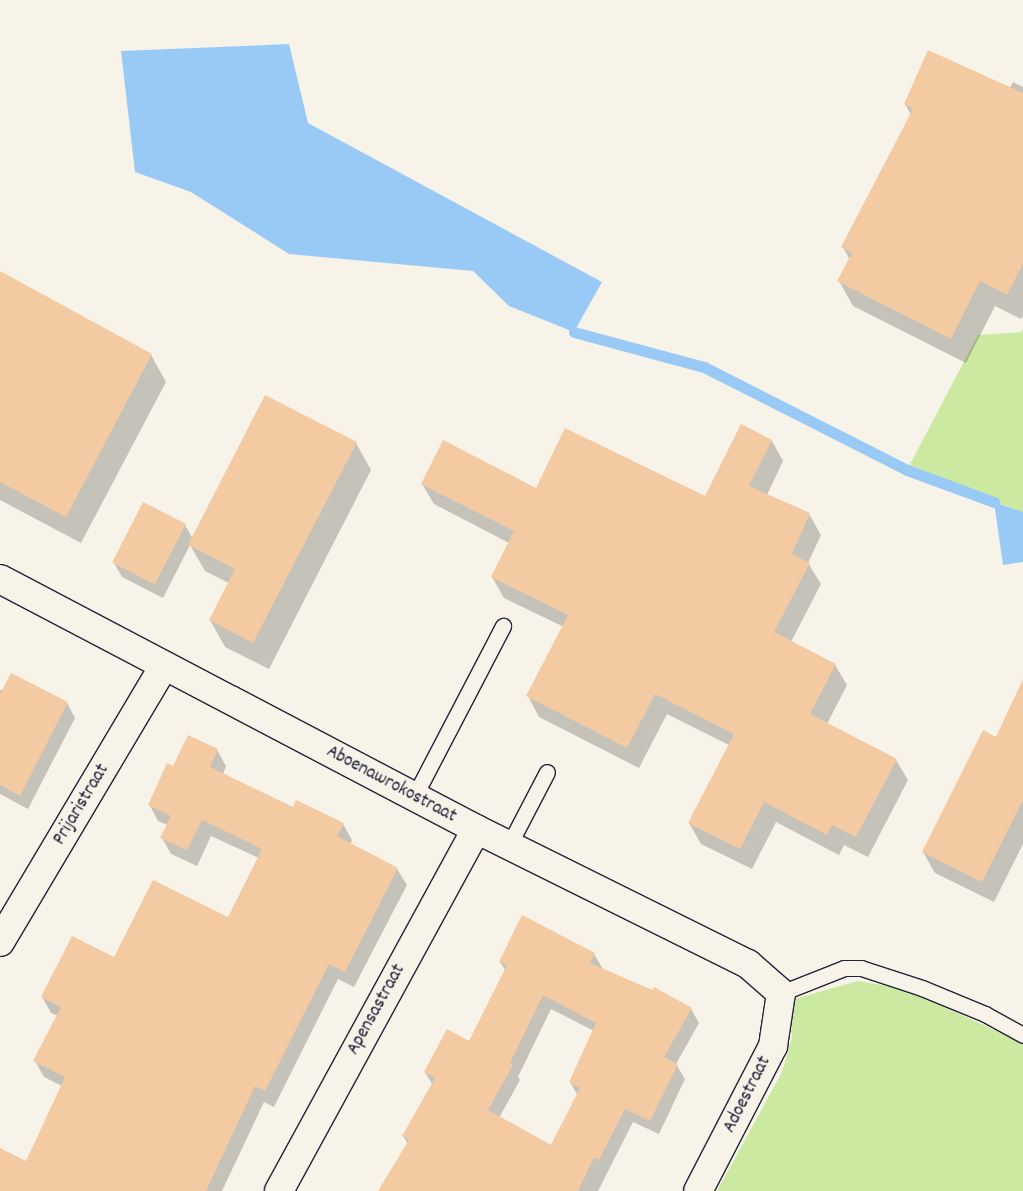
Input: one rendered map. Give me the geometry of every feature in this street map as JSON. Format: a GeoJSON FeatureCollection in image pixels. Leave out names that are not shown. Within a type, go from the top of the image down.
{"type":"FeatureCollection","features":[{"type":"Feature","properties":{"kind":"street","name":"Aboenawrokostraat"},"geometry":{"type":"LineString","coordinates":[[0,579],[163,667],[476,830],[748,964],[781,993]]}},
{"type":"Feature","properties":{"kind":"street","name":"Prijaristraat"},"geometry":{"type":"LineString","coordinates":[[0,942],[163,667]]}},
{"type":"Feature","properties":{"kind":"street","name":"Apensastraat"},"geometry":{"type":"LineString","coordinates":[[279,1191],[476,830]]}},
{"type":"Feature","properties":{"kind":"street","name":"Adoestraat"},"geometry":{"type":"LineString","coordinates":[[698,1191],[773,1046],[781,993]]}},
{"type":"Feature","properties":{"kind":"lane"},"geometry":{"type":"LineString","coordinates":[[414,797],[503,626]]}},
{"type":"Feature","properties":{"kind":"lane"},"geometry":{"type":"LineString","coordinates":[[509,845],[547,772]]}},
{"type":"Feature","properties":{"kind":"lane"},"geometry":{"type":"LineString","coordinates":[[781,993],[844,968],[862,968],[922,988],[985,1014],[1023,1035]]}},
{"type":"Feature","properties":{"kind":"green space"},"geometry":{"type":"Polygon","coordinates":[[[1023,328],[1023,512],[907,470],[978,335],[1021,332],[1023,328]]]}},
{"type":"Feature","properties":{"kind":"green space"},"geometry":{"type":"Polygon","coordinates":[[[858,981],[905,989],[1023,1043],[1023,1191],[717,1191],[782,1072],[792,1038],[787,1001],[858,981]]]}},
{"type":"Feature","properties":{"kind":"water"},"geometry":{"type":"Polygon","coordinates":[[[289,44],[308,123],[602,282],[574,332],[509,306],[473,271],[289,254],[191,192],[135,172],[121,51],[289,44]]]}},
{"type":"Feature","properties":{"kind":"water"},"geometry":{"type":"Polygon","coordinates":[[[994,502],[1023,512],[1023,562],[1003,565],[994,502]]]}},
{"type":"Feature","properties":{"kind":"building"},"geometry":{"type":"Polygon","coordinates":[[[928,50],[1023,93],[1023,263],[1007,295],[980,281],[951,339],[837,281],[852,253],[841,247],[913,109],[904,104],[928,50]]]}},
{"type":"Feature","properties":{"kind":"building"},"geometry":{"type":"Polygon","coordinates":[[[0,271],[152,354],[66,517],[0,482],[0,271]]]}},
{"type":"Feature","properties":{"kind":"building"},"geometry":{"type":"Polygon","coordinates":[[[265,395],[357,442],[253,643],[209,620],[235,569],[188,545],[265,395]]]}},
{"type":"Feature","properties":{"kind":"building"},"geometry":{"type":"Polygon","coordinates":[[[741,424],[772,440],[749,486],[810,513],[792,554],[810,563],[774,632],[836,664],[810,714],[897,759],[856,837],[832,825],[827,835],[764,802],[740,849],[688,823],[734,734],[655,694],[627,748],[526,696],[568,615],[491,577],[514,531],[421,484],[443,440],[536,488],[565,428],[705,496],[741,424]]]}},
{"type":"Feature","properties":{"kind":"building"},"geometry":{"type":"Polygon","coordinates":[[[143,502],[186,524],[155,584],[112,563],[143,502]]]}},
{"type":"Feature","properties":{"kind":"building"},"geometry":{"type":"Polygon","coordinates":[[[11,673],[68,702],[20,796],[0,785],[0,694],[11,673]]]}},
{"type":"Feature","properties":{"kind":"building"},"geometry":{"type":"Polygon","coordinates":[[[1023,679],[1023,800],[982,882],[922,852],[983,730],[996,737],[1023,679]]]}},
{"type":"Feature","properties":{"kind":"building"},"geometry":{"type":"Polygon","coordinates":[[[188,735],[218,749],[210,767],[293,807],[296,800],[344,823],[337,836],[398,868],[345,972],[329,964],[265,1091],[255,1086],[206,1191],[0,1191],[0,1148],[26,1161],[65,1077],[33,1061],[61,1007],[41,997],[72,936],[114,957],[153,880],[228,917],[262,849],[202,820],[187,850],[160,838],[171,816],[148,805],[167,763],[173,766],[188,735]]]}},
{"type":"Feature","properties":{"kind":"building"},"geometry":{"type":"Polygon","coordinates":[[[522,915],[595,953],[590,963],[652,990],[654,987],[692,1008],[664,1057],[678,1064],[650,1121],[625,1109],[599,1160],[594,1157],[578,1191],[378,1191],[409,1140],[402,1136],[435,1078],[424,1072],[447,1029],[469,1041],[507,965],[499,962],[522,915]],[[543,995],[510,1063],[513,1065],[488,1110],[551,1145],[580,1088],[569,1082],[596,1023],[543,995]]]}},
{"type":"Feature","properties":{"kind":"waterway"},"geometry":{"type":"LineString","coordinates":[[574,332],[704,367],[907,470],[994,502]]}}]}
